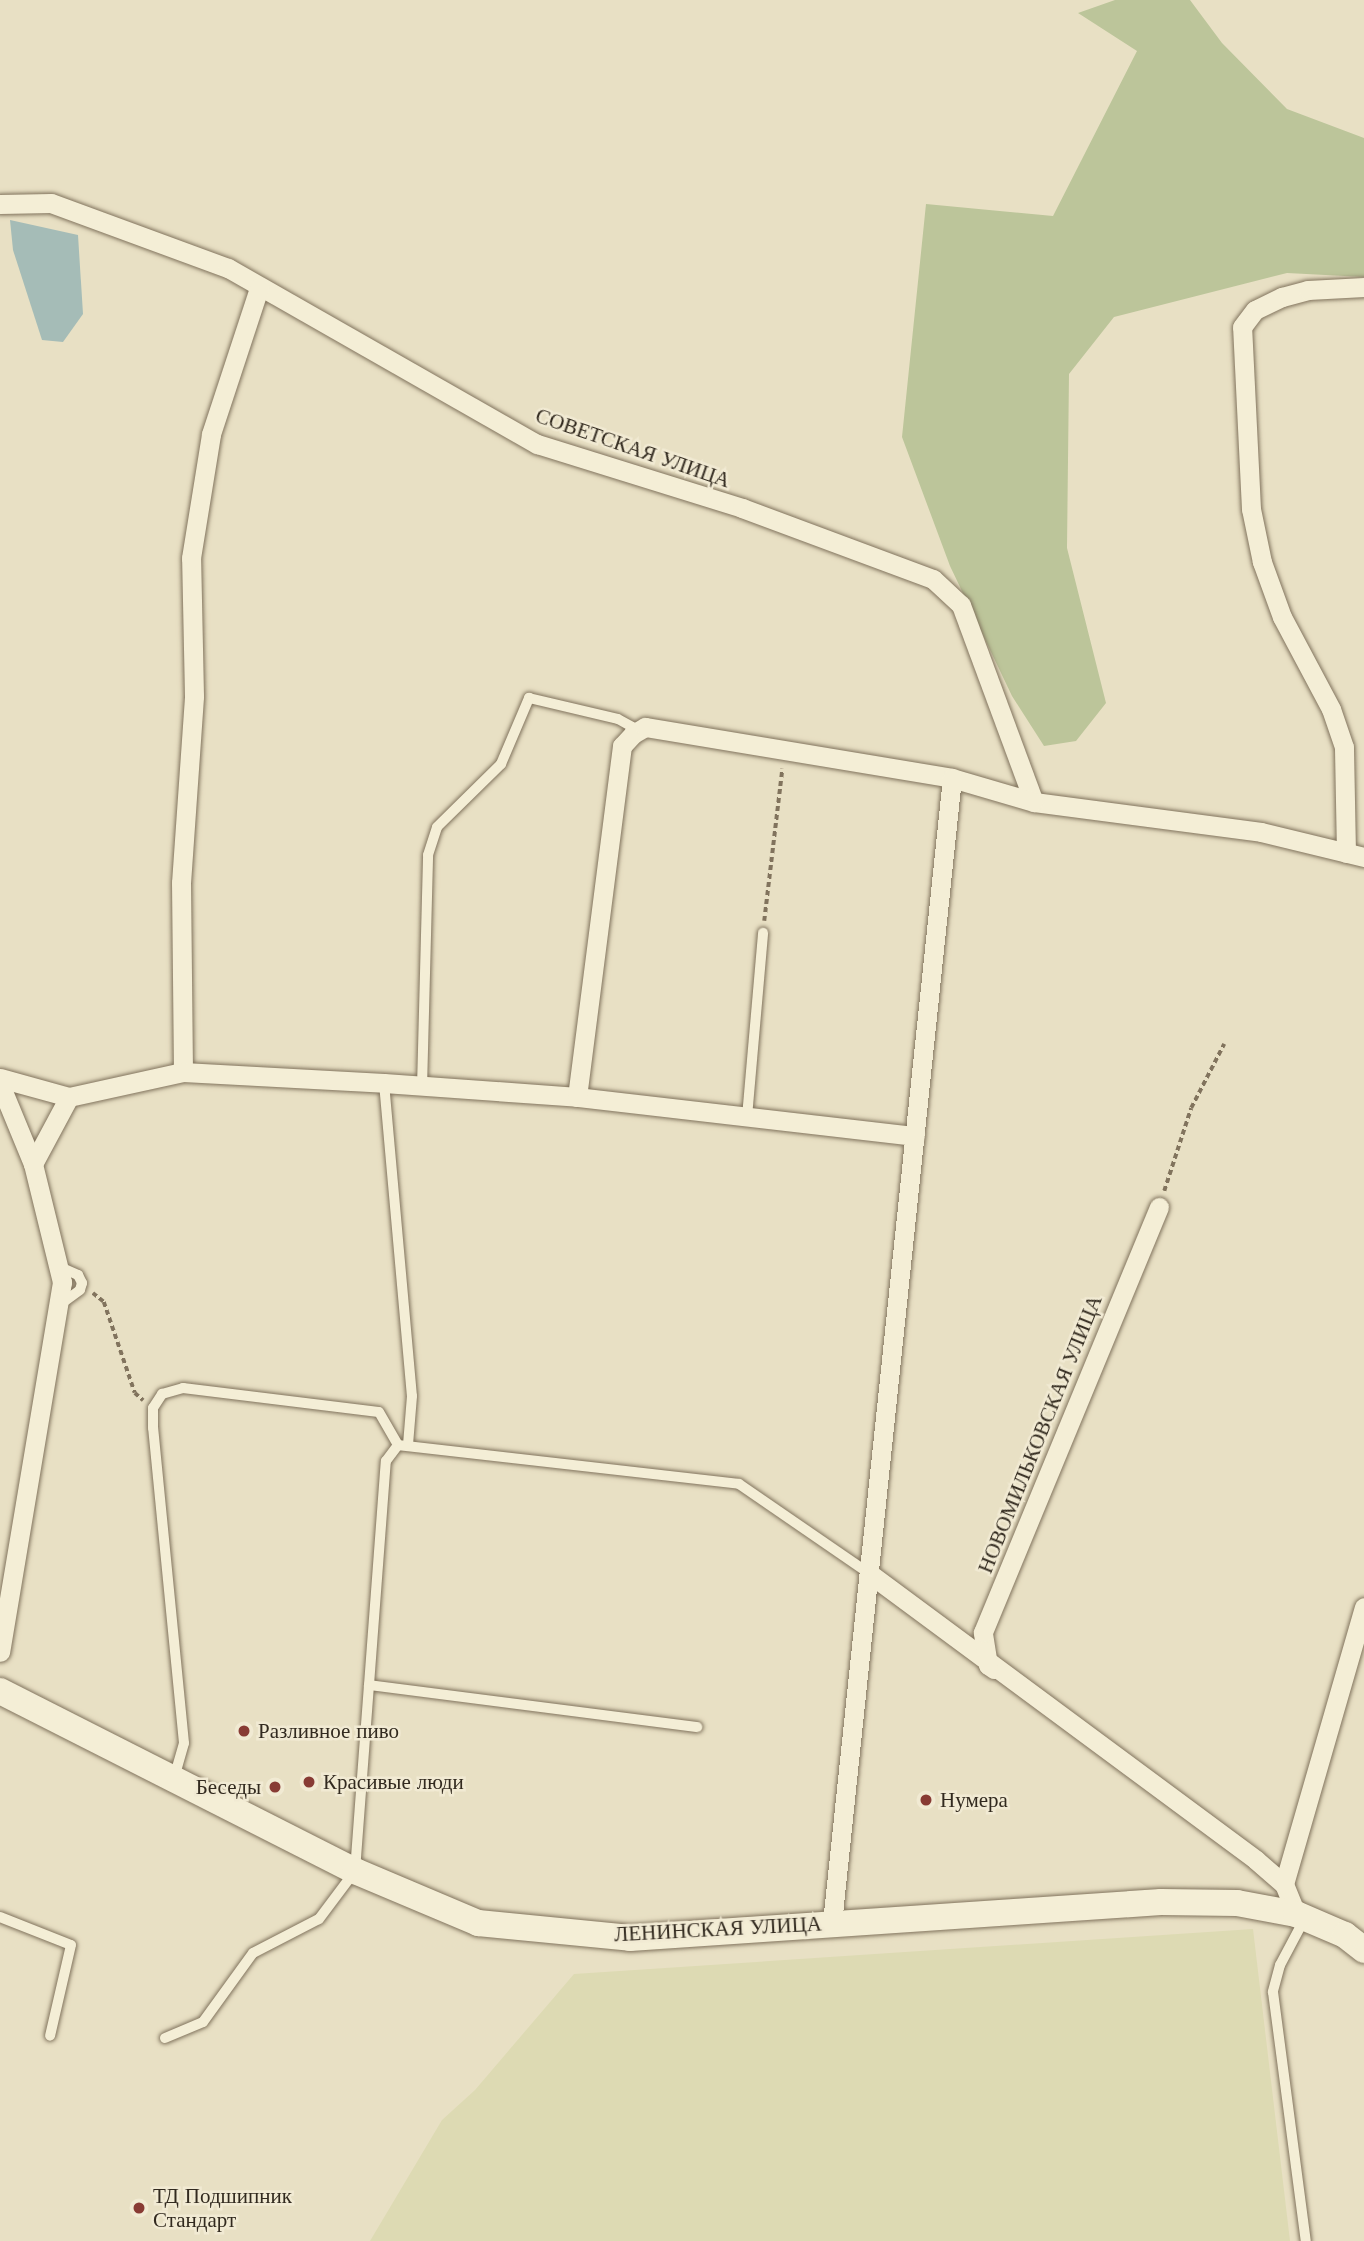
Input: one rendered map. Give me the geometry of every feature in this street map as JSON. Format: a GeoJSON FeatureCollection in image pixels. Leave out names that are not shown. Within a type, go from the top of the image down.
{"type":"FeatureCollection","features":[{"type":"Feature","properties":{"kind":"street","name":"СОВЕТСКАЯ УЛИЦА"},"geometry":{"type":"LineString","coordinates":[[0,204],[51,203],[228,268],[258,288],[537,444],[742,508],[933,579],[961,605],[1032,796]]}},
{"type":"Feature","properties":{"kind":"street"},"geometry":{"type":"LineString","coordinates":[[577,1097],[622,746],[645,727],[952,778],[1032,796],[1261,832],[1355,855],[1344,747],[1331,709],[1282,617],[1262,562],[1251,509],[1242,327],[1255,310],[1282,297],[1308,290],[1364,287]]}},
{"type":"Feature","properties":{"kind":"street"},"geometry":{"type":"LineString","coordinates":[[183,1072],[181,883],[194,696],[191,558],[211,434],[258,288]]}},
{"type":"Feature","properties":{"kind":"street"},"geometry":{"type":"LineString","coordinates":[[832,1923],[849,1806],[870,1574],[952,778]]}},
{"type":"Feature","properties":{"kind":"street"},"geometry":{"type":"LineString","coordinates":[[0,1078],[69,1097],[183,1072],[384,1083],[422,1088],[577,1097],[915,1136]]}},
{"type":"Feature","properties":{"kind":"street"},"geometry":{"type":"LineString","coordinates":[[0,1084],[33,1164],[60,1266],[61,1303],[0,1652]]}},
{"type":"Feature","properties":{"kind":"street"},"geometry":{"type":"LineString","coordinates":[[33,1164],[69,1097]]}},
{"type":"Feature","properties":{"kind":"street","name":"НОВОМИЛЬКОВСКАЯ УЛИЦА"},"geometry":{"type":"LineString","coordinates":[[1003,1676],[988,1665],[983,1632],[1159,1206]]}},
{"type":"Feature","properties":{"kind":"street"},"geometry":{"type":"LineString","coordinates":[[870,1574],[1003,1676],[1234,1843],[1284,1884],[1300,1916]]}},
{"type":"Feature","properties":{"kind":"street"},"geometry":{"type":"LineString","coordinates":[[1284,1884],[1364,1607]]}},
{"type":"Feature","properties":{"kind":"street","name":"ЛЕНИНСКАЯ УЛИЦА"},"geometry":{"type":"LineString","coordinates":[[0,1691],[355,1871],[478,1923],[630,1938],[1161,1902],[1237,1903],[1300,1916],[1345,1935],[1363,1949]]}},
{"type":"Feature","properties":{"kind":"lane"},"geometry":{"type":"LineString","coordinates":[[422,1088],[428,855],[437,827],[501,764],[529,698],[618,719],[640,730]]}},
{"type":"Feature","properties":{"kind":"lane"},"geometry":{"type":"LineString","coordinates":[[747,1117],[763,933]]}},
{"type":"Feature","properties":{"kind":"lane"},"geometry":{"type":"LineString","coordinates":[[384,1083],[412,1396],[403,1445]]}},
{"type":"Feature","properties":{"kind":"lane"},"geometry":{"type":"LineString","coordinates":[[60,1266],[78,1275],[82,1283],[80,1290],[61,1303]]}},
{"type":"Feature","properties":{"kind":"lane"},"geometry":{"type":"LineString","coordinates":[[174,1778],[184,1743],[153,1408],[162,1394],[183,1388],[379,1412],[403,1445]]}},
{"type":"Feature","properties":{"kind":"lane"},"geometry":{"type":"LineString","coordinates":[[165,2039],[203,2022],[253,1953],[319,1919],[355,1871],[386,1461],[389,1451],[403,1445],[739,1484],[870,1574]]}},
{"type":"Feature","properties":{"kind":"lane"},"geometry":{"type":"LineString","coordinates":[[369,1685],[697,1727]]}},
{"type":"Feature","properties":{"kind":"lane"},"geometry":{"type":"LineString","coordinates":[[1300,1916],[1280,1965],[1273,1992],[1306,2241]]}},
{"type":"Feature","properties":{"kind":"lane"},"geometry":{"type":"LineString","coordinates":[[0,1917],[71,1945],[50,2036]]}},
{"type":"Feature","properties":{"kind":"path"},"geometry":{"type":"LineString","coordinates":[[763,933],[784,752]]}},
{"type":"Feature","properties":{"kind":"path"},"geometry":{"type":"LineString","coordinates":[[1159,1206],[1191,1108],[1224,1044]]}},
{"type":"Feature","properties":{"kind":"path"},"geometry":{"type":"LineString","coordinates":[[82,1283],[104,1302],[135,1393],[153,1408]]}},
{"type":"Feature","properties":{"kind":"shaded area"},"geometry":{"type":"Polygon","coordinates":[[[1253,1929],[1290,2241],[370,2241],[442,2120],[475,2090],[574,1974],[1253,1929]]]}},
{"type":"Feature","properties":{"kind":"green space"},"geometry":{"type":"Polygon","coordinates":[[[1115,0],[1190,0],[1222,43],[1287,109],[1364,138],[1364,277],[1287,273],[1114,317],[1069,374],[1067,548],[1106,703],[1076,741],[1044,746],[1012,696],[950,566],[902,437],[926,204],[1053,216],[1137,51],[1078,13],[1115,0]]]}},
{"type":"Feature","properties":{"kind":"water"},"geometry":{"type":"Polygon","coordinates":[[[10,220],[78,235],[83,314],[63,342],[42,340],[13,250],[10,220]]]}},
{"type":"Feature","properties":{"kind":"place","name":"Разливное пиво"},"geometry":{"type":"Point","coordinates":[244,1731]}},
{"type":"Feature","properties":{"kind":"place","name":"Красивые люди"},"geometry":{"type":"Point","coordinates":[309,1782]}},
{"type":"Feature","properties":{"kind":"place","name":"Беседы"},"geometry":{"type":"Point","coordinates":[275,1787]}},
{"type":"Feature","properties":{"kind":"place","name":"Нумера"},"geometry":{"type":"Point","coordinates":[926,1800]}},
{"type":"Feature","properties":{"kind":"place","name":"ТД Подшипник Стандарт"},"geometry":{"type":"Point","coordinates":[139,2208]}}]}
